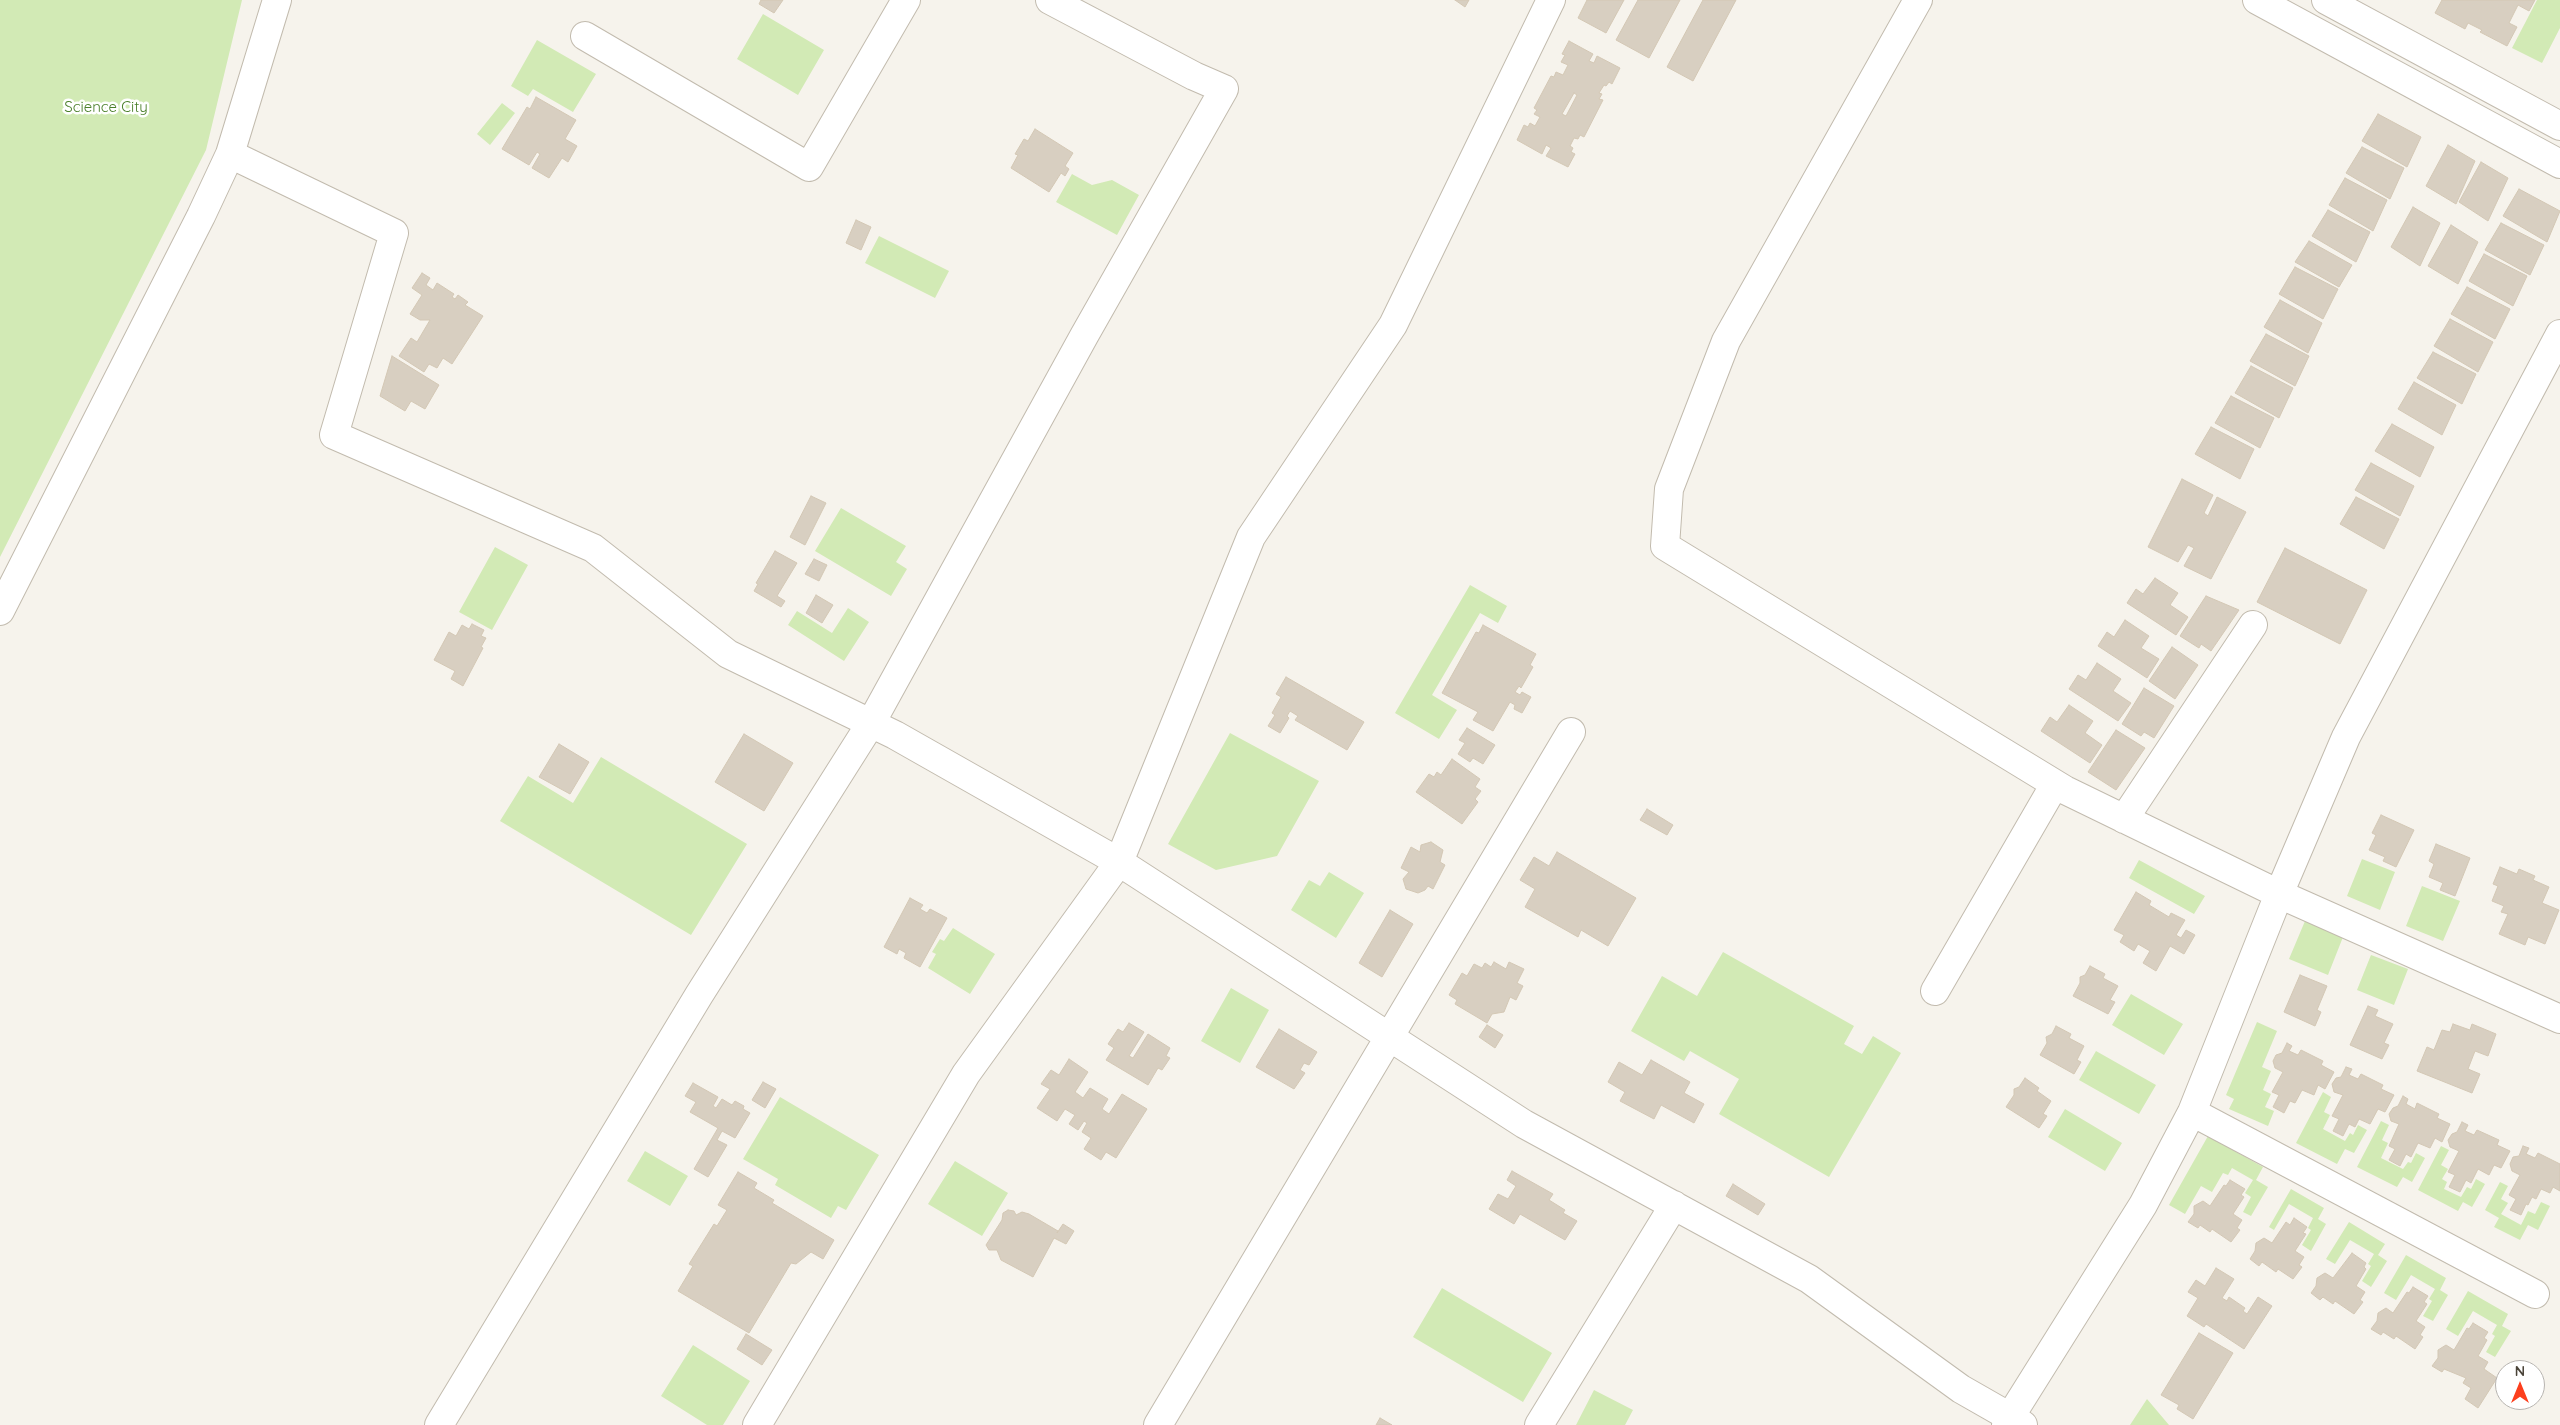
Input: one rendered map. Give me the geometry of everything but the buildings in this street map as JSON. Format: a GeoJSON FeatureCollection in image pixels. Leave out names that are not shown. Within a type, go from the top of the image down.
{"type":"FeatureCollection","features":[{"type":"Feature","properties":{"kind":"street"},"geometry":{"type":"LineString","coordinates":[[0,611],[197,225],[230,154],[277,0]]}},
{"type":"Feature","properties":{"kind":"street"},"geometry":{"type":"LineString","coordinates":[[585,36],[809,167],[906,0]]}},
{"type":"Feature","properties":{"kind":"street"},"geometry":{"type":"LineString","coordinates":[[439,1425],[698,995],[871,723],[1084,336],[1224,89],[1194,76],[1050,0]]}},
{"type":"Feature","properties":{"kind":"street"},"geometry":{"type":"LineString","coordinates":[[756,1425],[966,1074],[1119,862],[1251,537],[1393,325],[1551,0]]}},
{"type":"Feature","properties":{"kind":"street"},"geometry":{"type":"LineString","coordinates":[[1918,0],[1726,341],[1669,489],[1665,546],[2055,784],[2279,894],[2560,1019]]}},
{"type":"Feature","properties":{"kind":"street"},"geometry":{"type":"LineString","coordinates":[[2257,0],[2560,164]]}},
{"type":"Feature","properties":{"kind":"street"},"geometry":{"type":"LineString","coordinates":[[2326,0],[2560,126]]}},
{"type":"Feature","properties":{"kind":"street"},"geometry":{"type":"LineString","coordinates":[[230,154],[394,233],[334,435],[593,548],[728,654],[871,723],[1119,862],[1524,1124],[1809,1279],[1961,1389],[2013,1422],[2143,1205],[2192,1112],[2279,894],[2346,737],[2560,334]]}},
{"type":"Feature","properties":{"kind":"street"},"geometry":{"type":"LineString","coordinates":[[2124,819],[2253,625]]}},
{"type":"Feature","properties":{"kind":"street"},"geometry":{"type":"LineString","coordinates":[[1158,1425],[1388,1036],[1571,732]]}},
{"type":"Feature","properties":{"kind":"street"},"geometry":{"type":"LineString","coordinates":[[1935,991],[2055,784]]}},
{"type":"Feature","properties":{"kind":"street"},"geometry":{"type":"LineString","coordinates":[[2192,1112],[2535,1294]]}},
{"type":"Feature","properties":{"kind":"street"},"geometry":{"type":"LineString","coordinates":[[1539,1425],[1674,1205]]}},
{"type":"Feature","properties":{"kind":"green space","name":"Science City"},"geometry":{"type":"Polygon","coordinates":[[[0,0],[242,0],[206,150],[0,557],[0,0]]]}},
{"type":"Feature","properties":{"kind":"green space"},"geometry":{"type":"Polygon","coordinates":[[[2537,0],[2560,0],[2560,28],[2542,63],[2512,48],[2537,0]]]}},
{"type":"Feature","properties":{"kind":"green space"},"geometry":{"type":"Polygon","coordinates":[[[763,14],[824,50],[798,95],[737,59],[763,14]]]}},
{"type":"Feature","properties":{"kind":"green space"},"geometry":{"type":"Polygon","coordinates":[[[537,40],[596,74],[573,112],[533,89],[528,96],[511,86],[537,40]]]}},
{"type":"Feature","properties":{"kind":"green space"},"geometry":{"type":"Polygon","coordinates":[[[502,103],[515,113],[490,145],[477,134],[502,103]]]}},
{"type":"Feature","properties":{"kind":"green space"},"geometry":{"type":"Polygon","coordinates":[[[1072,174],[1092,185],[1112,180],[1139,195],[1117,235],[1056,202],[1072,174]]]}},
{"type":"Feature","properties":{"kind":"green space"},"geometry":{"type":"Polygon","coordinates":[[[879,236],[949,271],[935,298],[865,263],[879,236]]]}},
{"type":"Feature","properties":{"kind":"green space"},"geometry":{"type":"Polygon","coordinates":[[[841,508],[906,546],[896,562],[907,569],[891,596],[815,551],[841,508]]]}},
{"type":"Feature","properties":{"kind":"green space"},"geometry":{"type":"Polygon","coordinates":[[[495,547],[528,565],[492,630],[459,612],[495,547]]]}},
{"type":"Feature","properties":{"kind":"green space"},"geometry":{"type":"Polygon","coordinates":[[[1470,585],[1507,606],[1498,623],[1480,613],[1432,695],[1457,710],[1439,739],[1395,713],[1470,585]]]}},
{"type":"Feature","properties":{"kind":"green space"},"geometry":{"type":"Polygon","coordinates":[[[848,608],[869,622],[844,661],[788,625],[797,611],[832,633],[848,608]]]}},
{"type":"Feature","properties":{"kind":"green space"},"geometry":{"type":"Polygon","coordinates":[[[1230,733],[1319,781],[1277,856],[1216,870],[1168,844],[1230,733]]]}},
{"type":"Feature","properties":{"kind":"green space"},"geometry":{"type":"Polygon","coordinates":[[[601,757],[747,844],[691,935],[500,821],[528,776],[573,803],[601,757]]]}},
{"type":"Feature","properties":{"kind":"green space"},"geometry":{"type":"Polygon","coordinates":[[[2362,859],[2395,872],[2380,910],[2347,896],[2362,859]]]}},
{"type":"Feature","properties":{"kind":"green space"},"geometry":{"type":"Polygon","coordinates":[[[2139,860],[2205,896],[2194,914],[2129,878],[2139,860]]]}},
{"type":"Feature","properties":{"kind":"green space"},"geometry":{"type":"Polygon","coordinates":[[[1329,872],[1364,893],[1336,938],[1291,910],[1309,880],[1320,886],[1329,872]]]}},
{"type":"Feature","properties":{"kind":"green space"},"geometry":{"type":"Polygon","coordinates":[[[2422,886],[2460,901],[2443,941],[2406,926],[2422,886]]]}},
{"type":"Feature","properties":{"kind":"green space"},"geometry":{"type":"Polygon","coordinates":[[[2305,921],[2343,937],[2328,975],[2289,959],[2305,921]]]}},
{"type":"Feature","properties":{"kind":"green space"},"geometry":{"type":"Polygon","coordinates":[[[953,928],[995,954],[970,994],[928,968],[936,954],[932,952],[940,939],[944,941],[953,928]]]}},
{"type":"Feature","properties":{"kind":"green space"},"geometry":{"type":"Polygon","coordinates":[[[1723,952],[1854,1026],[1844,1044],[1862,1054],[1873,1036],[1901,1053],[1829,1177],[1719,1114],[1739,1079],[1690,1051],[1684,1061],[1631,1031],[1662,976],[1697,996],[1723,952]]]}},
{"type":"Feature","properties":{"kind":"green space"},"geometry":{"type":"Polygon","coordinates":[[[2371,955],[2408,969],[2394,1005],[2357,990],[2371,955]]]}},
{"type":"Feature","properties":{"kind":"green space"},"geometry":{"type":"Polygon","coordinates":[[[1231,988],[1269,1010],[1240,1063],[1201,1041],[1231,988]]]}},
{"type":"Feature","properties":{"kind":"green space"},"geometry":{"type":"Polygon","coordinates":[[[2131,994],[2183,1024],[2164,1055],[2112,1025],[2131,994]]]}},
{"type":"Feature","properties":{"kind":"green space"},"geometry":{"type":"Polygon","coordinates":[[[2257,1022],[2277,1031],[2262,1067],[2271,1071],[2263,1090],[2271,1094],[2265,1107],[2274,1111],[2268,1126],[2229,1109],[2234,1099],[2226,1095],[2257,1022]]]}},
{"type":"Feature","properties":{"kind":"green space"},"geometry":{"type":"Polygon","coordinates":[[[2096,1051],[2156,1085],[2139,1114],[2079,1080],[2096,1051]]]}},
{"type":"Feature","properties":{"kind":"green space"},"geometry":{"type":"Polygon","coordinates":[[[2323,1092],[2331,1097],[2324,1112],[2330,1115],[2323,1129],[2345,1141],[2350,1133],[2353,1135],[2358,1125],[2367,1130],[2354,1153],[2345,1149],[2337,1164],[2296,1143],[2323,1092]]]}},
{"type":"Feature","properties":{"kind":"green space"},"geometry":{"type":"Polygon","coordinates":[[[780,1097],[879,1155],[846,1210],[838,1206],[831,1218],[775,1185],[778,1179],[743,1159],[780,1097]]]}},
{"type":"Feature","properties":{"kind":"green space"},"geometry":{"type":"Polygon","coordinates":[[[2065,1109],[2122,1143],[2105,1171],[2048,1137],[2065,1109]]]}},
{"type":"Feature","properties":{"kind":"green space"},"geometry":{"type":"Polygon","coordinates":[[[2381,1121],[2389,1125],[2382,1140],[2388,1143],[2381,1158],[2403,1169],[2408,1162],[2411,1163],[2416,1153],[2425,1158],[2412,1182],[2403,1177],[2397,1187],[2357,1167],[2381,1121]]]}},
{"type":"Feature","properties":{"kind":"green space"},"geometry":{"type":"Polygon","coordinates":[[[2208,1136],[2263,1167],[2256,1180],[2268,1187],[2251,1216],[2243,1212],[2251,1197],[2245,1193],[2253,1180],[2232,1168],[2228,1175],[2223,1173],[2212,1192],[2201,1186],[2185,1214],[2169,1205],[2208,1136]]]}},
{"type":"Feature","properties":{"kind":"green space"},"geometry":{"type":"Polygon","coordinates":[[[2441,1146],[2449,1150],[2441,1165],[2448,1169],[2442,1179],[2447,1182],[2444,1189],[2461,1197],[2467,1187],[2471,1189],[2476,1179],[2485,1184],[2472,1207],[2463,1202],[2458,1211],[2418,1190],[2441,1146]]]}},
{"type":"Feature","properties":{"kind":"green space"},"geometry":{"type":"Polygon","coordinates":[[[645,1151],[688,1176],[670,1206],[627,1181],[645,1151]]]}},
{"type":"Feature","properties":{"kind":"green space"},"geometry":{"type":"Polygon","coordinates":[[[955,1161],[1008,1193],[982,1236],[928,1204],[955,1161]]]}},
{"type":"Feature","properties":{"kind":"green space"},"geometry":{"type":"Polygon","coordinates":[[[2500,1182],[2508,1186],[2501,1199],[2508,1203],[2501,1214],[2521,1225],[2528,1211],[2535,1214],[2541,1202],[2550,1206],[2538,1230],[2528,1225],[2520,1240],[2494,1227],[2499,1218],[2485,1210],[2500,1182]]]}},
{"type":"Feature","properties":{"kind":"green space"},"geometry":{"type":"Polygon","coordinates":[[[2291,1189],[2324,1208],[2318,1219],[2326,1224],[2311,1251],[2302,1245],[2311,1230],[2308,1228],[2313,1218],[2289,1204],[2274,1230],[2269,1227],[2291,1189]]]}},
{"type":"Feature","properties":{"kind":"green space"},"geometry":{"type":"Polygon","coordinates":[[[2349,1222],[2385,1244],[2378,1255],[2387,1261],[2371,1287],[2362,1281],[2371,1266],[2368,1264],[2374,1254],[2350,1240],[2335,1264],[2326,1259],[2349,1222]]]}},
{"type":"Feature","properties":{"kind":"green space"},"geometry":{"type":"Polygon","coordinates":[[[2406,1255],[2446,1278],[2440,1290],[2448,1295],[2433,1321],[2423,1316],[2432,1301],[2429,1299],[2435,1289],[2411,1275],[2396,1300],[2384,1293],[2406,1255]]]}},
{"type":"Feature","properties":{"kind":"green space"},"geometry":{"type":"Polygon","coordinates":[[[1442,1288],[1552,1353],[1523,1402],[1413,1337],[1442,1288]]]}},
{"type":"Feature","properties":{"kind":"green space"},"geometry":{"type":"Polygon","coordinates":[[[2468,1291],[2508,1314],[2502,1326],[2511,1331],[2495,1357],[2486,1352],[2495,1336],[2492,1334],[2497,1325],[2473,1311],[2458,1336],[2446,1329],[2468,1291]]]}},
{"type":"Feature","properties":{"kind":"green space"},"geometry":{"type":"Polygon","coordinates":[[[693,1345],[750,1381],[723,1425],[707,1425],[661,1396],[693,1345]]]}},
{"type":"Feature","properties":{"kind":"green space"},"geometry":{"type":"Polygon","coordinates":[[[1594,1390],[1633,1410],[1625,1425],[1576,1425],[1594,1390]]]}},
{"type":"Feature","properties":{"kind":"green space"},"geometry":{"type":"Polygon","coordinates":[[[2147,1399],[2169,1425],[2130,1425],[2147,1399]]]}}]}
